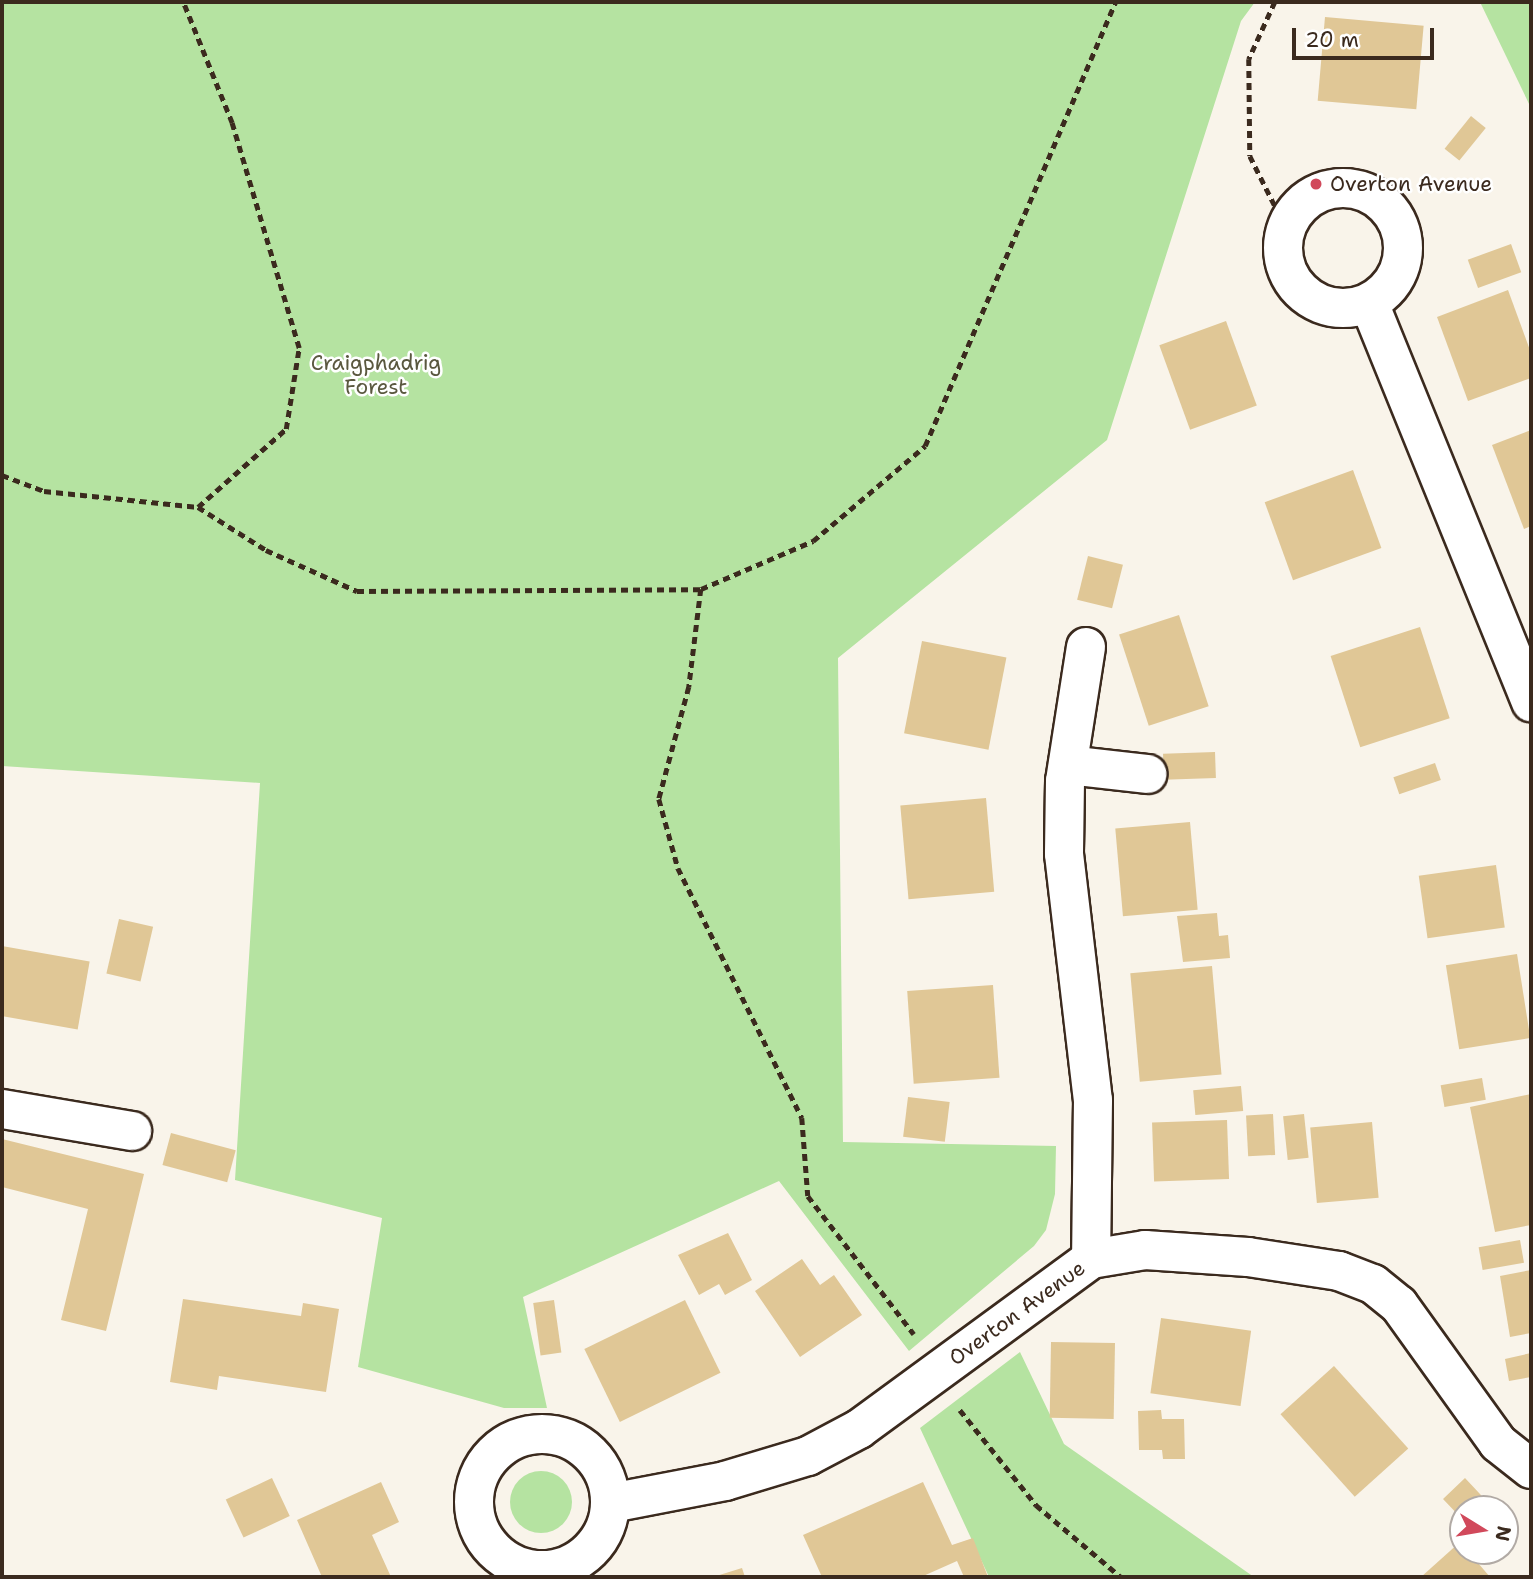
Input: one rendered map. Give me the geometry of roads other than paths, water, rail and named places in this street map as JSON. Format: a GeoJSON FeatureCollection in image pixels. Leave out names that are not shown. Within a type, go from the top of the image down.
{"type":"FeatureCollection","features":[{"type":"Feature","properties":{"kind":"street"},"geometry":{"type":"LineString","coordinates":[[1328,189],[1367,192],[1384,202],[1403,236],[1403,256],[1398,275],[1369,303],[1340,307],[1311,299],[1286,268],[1286,228],[1303,204],[1328,189]]}},
{"type":"Feature","properties":{"kind":"street"},"geometry":{"type":"LineString","coordinates":[[1369,303],[1531,702]]}},
{"type":"Feature","properties":{"kind":"street"},"geometry":{"type":"LineString","coordinates":[[1086,647],[1068,765],[1064,854],[1093,1100],[1091,1259]]}},
{"type":"Feature","properties":{"kind":"street"},"geometry":{"type":"LineString","coordinates":[[1068,765],[1147,774]]}},
{"type":"Feature","properties":{"kind":"street"},"geometry":{"type":"LineString","coordinates":[[2,1109],[132,1131]]}},
{"type":"Feature","properties":{"kind":"street","name":"Overton Avenue"},"geometry":{"type":"LineString","coordinates":[[611,1503],[724,1481],[808,1456],[859,1429],[1091,1259],[1145,1251],[1248,1257],[1339,1271],[1373,1283],[1407,1315],[1498,1443],[1531,1469]]}},
{"type":"Feature","properties":{"kind":"place","name":"Overton Avenue"},"geometry":{"type":"Point","coordinates":[1316,184]}},
{"type":"Feature","properties":{"kind":"park label","name":"Craigphadrig Forest"},"geometry":{"type":"Point","coordinates":[376,375]}}]}
